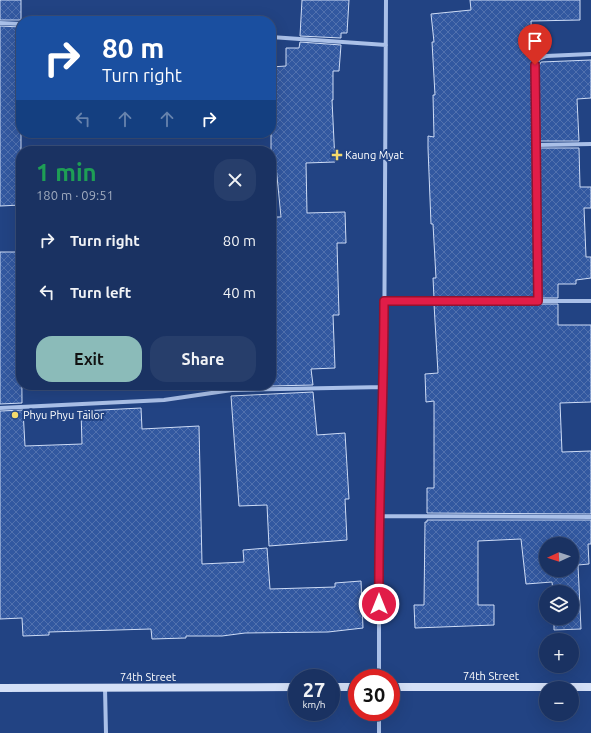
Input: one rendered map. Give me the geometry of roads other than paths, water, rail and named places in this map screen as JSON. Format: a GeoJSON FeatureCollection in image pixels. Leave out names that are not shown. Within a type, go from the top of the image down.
{"type":"FeatureCollection","features":[{"type":"Feature","properties":{"kind":"street"},"geometry":{"type":"LineString","coordinates":[[379,669],[379,516],[384,387],[386,0]]}},
{"type":"Feature","properties":{"kind":"street"},"geometry":{"type":"LineString","coordinates":[[0,23],[16,24]]}},
{"type":"Feature","properties":{"kind":"street"},"geometry":{"type":"LineString","coordinates":[[276,37],[386,45]]}},
{"type":"Feature","properties":{"kind":"street"},"geometry":{"type":"LineString","coordinates":[[538,301],[535,65],[539,58],[546,56],[591,54]]}},
{"type":"Feature","properties":{"kind":"street"},"geometry":{"type":"LineString","coordinates":[[536,145],[591,144]]}},
{"type":"Feature","properties":{"kind":"street"},"geometry":{"type":"LineString","coordinates":[[384,301],[591,301]]}},
{"type":"Feature","properties":{"kind":"street"},"geometry":{"type":"LineString","coordinates":[[276,389],[384,387]]}},
{"type":"Feature","properties":{"kind":"street"},"geometry":{"type":"LineString","coordinates":[[0,408],[164,400],[232,390]]}},
{"type":"Feature","properties":{"kind":"street"},"geometry":{"type":"LineString","coordinates":[[379,516],[591,517]]}},
{"type":"Feature","properties":{"kind":"street","name":"74th Street"},"geometry":{"type":"LineString","coordinates":[[400,687],[591,687]]}},
{"type":"Feature","properties":{"kind":"street","name":"74th Street"},"geometry":{"type":"LineString","coordinates":[[0,688],[288,688]]}},
{"type":"Feature","properties":{"kind":"street"},"geometry":{"type":"LineString","coordinates":[[105,688],[106,733]]}},
{"type":"Feature","properties":{"kind":"street"},"geometry":{"type":"LineString","coordinates":[[379,721],[379,733]]}},
{"type":"Feature","properties":{"kind":"place","name":"Kaung Myat"},"geometry":{"type":"Point","coordinates":[337,155]}},
{"type":"Feature","properties":{"kind":"place","name":"Phyu Phyu Tailor"},"geometry":{"type":"Point","coordinates":[15,415]}}]}
